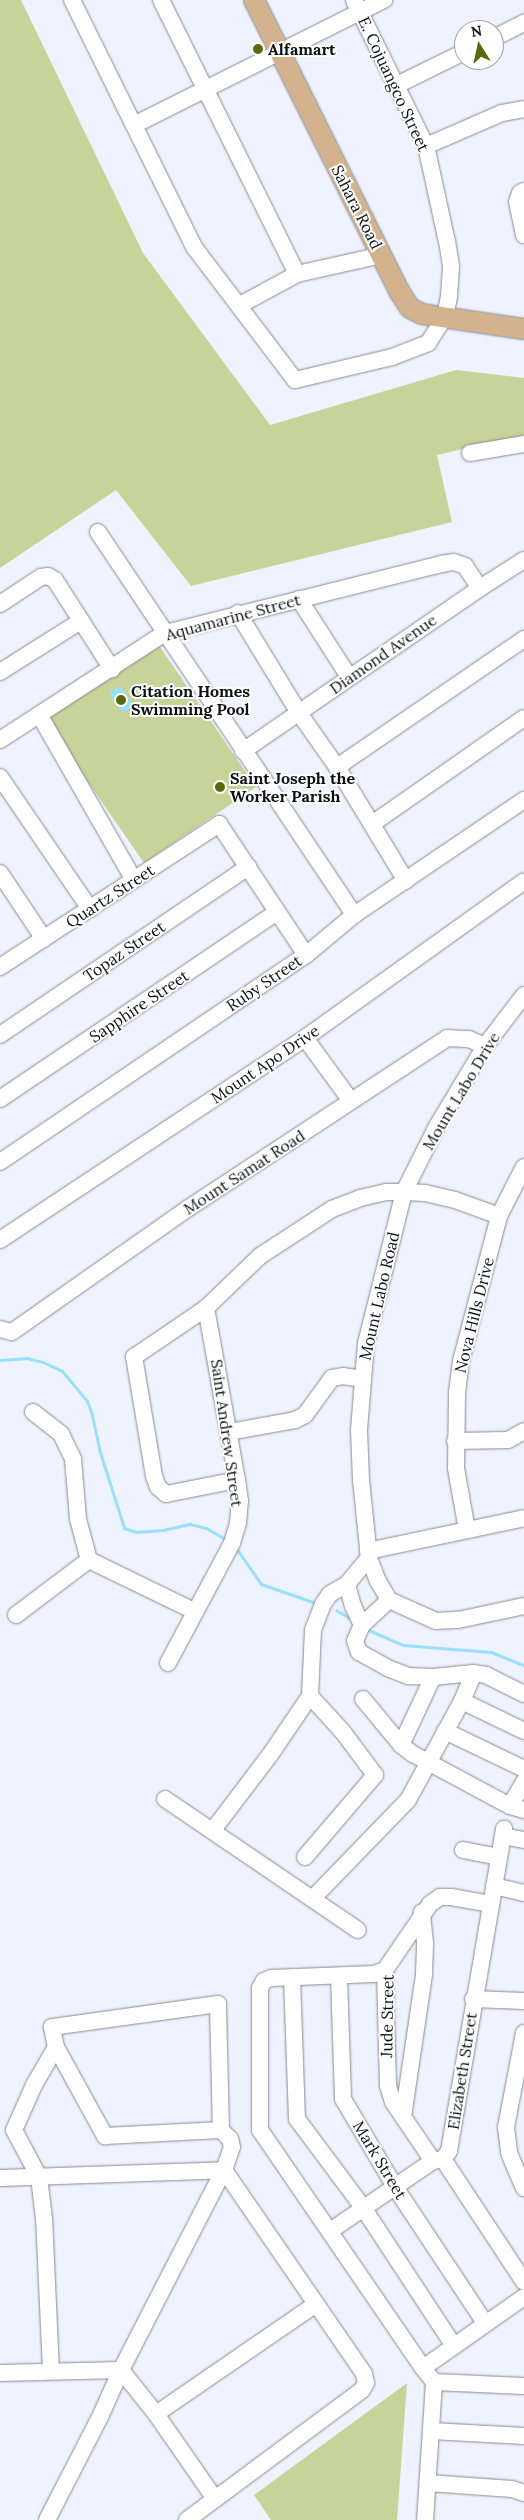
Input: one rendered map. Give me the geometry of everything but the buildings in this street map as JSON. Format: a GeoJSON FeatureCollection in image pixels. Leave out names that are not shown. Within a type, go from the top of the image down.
{"type":"FeatureCollection","features":[{"type":"Feature","properties":{"kind":"main road","name":"Sahara Road"},"geometry":{"type":"LineString","coordinates":[[254,0],[410,308],[422,314],[524,328]]}},
{"type":"Feature","properties":{"kind":"street"},"geometry":{"type":"LineString","coordinates":[[72,0],[194,247],[240,305],[295,380],[392,357],[428,343],[445,317]]}},
{"type":"Feature","properties":{"kind":"street"},"geometry":{"type":"LineString","coordinates":[[161,0],[297,274]]}},
{"type":"Feature","properties":{"kind":"street"},"geometry":{"type":"LineString","coordinates":[[134,125],[206,91],[280,52],[357,6],[384,0]]}},
{"type":"Feature","properties":{"kind":"street","name":"E. Cojuangco Street"},"geometry":{"type":"LineString","coordinates":[[357,6],[426,146],[451,266],[445,317]]}},
{"type":"Feature","properties":{"kind":"street"},"geometry":{"type":"LineString","coordinates":[[504,33],[524,23]]}},
{"type":"Feature","properties":{"kind":"street"},"geometry":{"type":"LineString","coordinates":[[397,85],[454,57]]}},
{"type":"Feature","properties":{"kind":"street"},"geometry":{"type":"LineString","coordinates":[[426,146],[502,113],[524,109]]}},
{"type":"Feature","properties":{"kind":"street"},"geometry":{"type":"LineString","coordinates":[[524,191],[520,193],[517,202],[524,235]]}},
{"type":"Feature","properties":{"kind":"street"},"geometry":{"type":"LineString","coordinates":[[240,305],[297,274],[382,256]]}},
{"type":"Feature","properties":{"kind":"street"},"geometry":{"type":"LineString","coordinates":[[470,453],[524,444]]}},
{"type":"Feature","properties":{"kind":"street"},"geometry":{"type":"LineString","coordinates":[[98,532],[354,915]]}},
{"type":"Feature","properties":{"kind":"street","name":"Diamond Avenue"},"geometry":{"type":"LineString","coordinates":[[243,751],[349,677],[524,560]]}},
{"type":"Feature","properties":{"kind":"street","name":"Aquamarine Street"},"geometry":{"type":"LineString","coordinates":[[0,740],[40,716],[165,633],[299,598],[454,562],[465,566],[480,588]]}},
{"type":"Feature","properties":{"kind":"street"},"geometry":{"type":"LineString","coordinates":[[0,604],[41,577],[48,576],[55,580],[112,669]]}},
{"type":"Feature","properties":{"kind":"street"},"geometry":{"type":"LineString","coordinates":[[299,598],[349,677]]}},
{"type":"Feature","properties":{"kind":"street"},"geometry":{"type":"LineString","coordinates":[[238,613],[299,713],[337,767],[406,881]]}},
{"type":"Feature","properties":{"kind":"street"},"geometry":{"type":"LineString","coordinates":[[0,672],[81,622]]}},
{"type":"Feature","properties":{"kind":"street"},"geometry":{"type":"LineString","coordinates":[[337,767],[524,639]]}},
{"type":"Feature","properties":{"kind":"street"},"geometry":{"type":"LineString","coordinates":[[40,716],[134,880]]}},
{"type":"Feature","properties":{"kind":"street"},"geometry":{"type":"LineString","coordinates":[[372,824],[524,718]]}},
{"type":"Feature","properties":{"kind":"street"},"geometry":{"type":"LineString","coordinates":[[0,777],[90,909]]}},
{"type":"Feature","properties":{"kind":"street","name":"Ruby Street"},"geometry":{"type":"LineString","coordinates":[[0,1162],[306,955],[354,915],[524,800]]}},
{"type":"Feature","properties":{"kind":"street","name":"Quartz Street"},"geometry":{"type":"LineString","coordinates":[[1,965],[44,939],[219,824],[248,867]]}},
{"type":"Feature","properties":{"kind":"street"},"geometry":{"type":"LineString","coordinates":[[248,867],[306,955]]}},
{"type":"Feature","properties":{"kind":"street","name":"Topaz Street"},"geometry":{"type":"LineString","coordinates":[[0,1035],[248,867]]}},
{"type":"Feature","properties":{"kind":"street"},"geometry":{"type":"LineString","coordinates":[[0,873],[44,939]]}},
{"type":"Feature","properties":{"kind":"street","name":"Mount Apo Drive"},"geometry":{"type":"LineString","coordinates":[[0,1240],[305,1038],[524,881]]}},
{"type":"Feature","properties":{"kind":"street","name":"Sapphire Street"},"geometry":{"type":"LineString","coordinates":[[0,1099],[277,912]]}},
{"type":"Feature","properties":{"kind":"street","name":"Mount Labo Drive"},"geometry":{"type":"LineString","coordinates":[[404,1192],[436,1128],[485,1046],[524,995]]}},
{"type":"Feature","properties":{"kind":"street"},"geometry":{"type":"LineString","coordinates":[[305,1038],[351,1101]]}},
{"type":"Feature","properties":{"kind":"street","name":"Mount Samat Road"},"geometry":{"type":"LineString","coordinates":[[6,1330],[448,1038],[469,1039],[485,1046]]}},
{"type":"Feature","properties":{"kind":"street","name":"Nova Hills Drive"},"geometry":{"type":"LineString","coordinates":[[467,1530],[456,1468],[455,1441],[457,1393],[461,1361],[499,1216],[524,1167]]}},
{"type":"Feature","properties":{"kind":"street"},"geometry":{"type":"LineString","coordinates":[[237,1480],[166,1494],[158,1487],[152,1466],[134,1357],[206,1308],[260,1256],[332,1209],[360,1198],[386,1192],[425,1193],[454,1200],[499,1216]]}},
{"type":"Feature","properties":{"kind":"street","name":"Mount Labo Road"},"geometry":{"type":"LineString","coordinates":[[389,1600],[378,1581],[369,1554],[361,1480],[359,1430],[366,1343],[404,1192]]}},
{"type":"Feature","properties":{"kind":"street","name":"Saint Andrew Street"},"geometry":{"type":"LineString","coordinates":[[168,1663],[194,1611],[232,1543],[238,1523],[240,1501],[237,1480],[206,1308]]}},
{"type":"Feature","properties":{"kind":"street"},"geometry":{"type":"LineString","coordinates":[[229,1432],[295,1420],[305,1415],[332,1378],[343,1376],[362,1379]]}},
{"type":"Feature","properties":{"kind":"street"},"geometry":{"type":"LineString","coordinates":[[33,1412],[61,1434],[73,1459],[78,1519],[89,1560],[194,1611]]}},
{"type":"Feature","properties":{"kind":"street"},"geometry":{"type":"LineString","coordinates":[[455,1441],[508,1440],[524,1431]]}},
{"type":"Feature","properties":{"kind":"street"},"geometry":{"type":"LineString","coordinates":[[213,1830],[270,1755],[310,1696],[313,1630],[323,1604],[330,1594],[347,1584],[369,1554],[524,1518]]}},
{"type":"Feature","properties":{"kind":"street"},"geometry":{"type":"LineString","coordinates":[[16,1615],[89,1560]]}},
{"type":"Feature","properties":{"kind":"street"},"geometry":{"type":"LineString","coordinates":[[347,1584],[353,1606],[362,1625]]}},
{"type":"Feature","properties":{"kind":"street"},"geometry":{"type":"LineString","coordinates":[[524,1606],[458,1620],[436,1621],[389,1600],[362,1625],[356,1641],[359,1652],[390,1669],[408,1676],[433,1677],[474,1673],[486,1675],[524,1694]]}},
{"type":"Feature","properties":{"kind":"street"},"geometry":{"type":"LineString","coordinates":[[313,1898],[408,1800],[462,1701],[474,1673]]}},
{"type":"Feature","properties":{"kind":"street"},"geometry":{"type":"LineString","coordinates":[[401,1744],[433,1677]]}},
{"type":"Feature","properties":{"kind":"street"},"geometry":{"type":"LineString","coordinates":[[305,1857],[375,1774],[343,1732],[310,1696]]}},
{"type":"Feature","properties":{"kind":"street"},"geometry":{"type":"LineString","coordinates":[[363,1700],[401,1744],[429,1764],[517,1808],[524,1782]]}},
{"type":"Feature","properties":{"kind":"street"},"geometry":{"type":"LineString","coordinates":[[462,1701],[524,1731]]}},
{"type":"Feature","properties":{"kind":"street"},"geometry":{"type":"LineString","coordinates":[[446,1731],[524,1769]]}},
{"type":"Feature","properties":{"kind":"street"},"geometry":{"type":"LineString","coordinates":[[165,1798],[358,1930]]}},
{"type":"Feature","properties":{"kind":"street","name":"Elizabeth Street"},"geometry":{"type":"LineString","coordinates":[[438,2160],[449,2152],[503,1832],[524,1840]]}},
{"type":"Feature","properties":{"kind":"street"},"geometry":{"type":"LineString","coordinates":[[463,1850],[498,1857]]}},
{"type":"Feature","properties":{"kind":"street"},"geometry":{"type":"LineString","coordinates":[[494,1886],[524,1893]]}},
{"type":"Feature","properties":{"kind":"street","name":"Jude Street"},"geometry":{"type":"LineString","coordinates":[[438,2160],[393,2102],[387,2079],[385,1970],[422,1912],[430,1904],[440,1898],[450,1897],[491,1904]]}},
{"type":"Feature","properties":{"kind":"street"},"geometry":{"type":"LineString","coordinates":[[403,2117],[424,1974],[425,1942],[422,1912]]}},
{"type":"Feature","properties":{"kind":"street"},"geometry":{"type":"LineString","coordinates":[[385,1970],[374,1974],[270,1978],[264,1981],[260,1988],[260,2130],[434,2382],[425,2520]]}},
{"type":"Feature","properties":{"kind":"street","name":"Mark Street"},"geometry":{"type":"LineString","coordinates":[[339,1976],[343,2099],[395,2187],[485,2323]]}},
{"type":"Feature","properties":{"kind":"street"},"geometry":{"type":"LineString","coordinates":[[292,1977],[297,2119],[364,2209],[454,2346]]}},
{"type":"Feature","properties":{"kind":"street"},"geometry":{"type":"LineString","coordinates":[[474,1999],[524,2001]]}},
{"type":"Feature","properties":{"kind":"street"},"geometry":{"type":"LineString","coordinates":[[46,2520],[224,2170],[232,2147],[230,2139],[221,2130],[218,2004],[52,2027],[56,2047],[105,2136],[221,2130]]}},
{"type":"Feature","properties":{"kind":"street"},"geometry":{"type":"LineString","coordinates":[[524,2033],[506,2127],[509,2153],[524,2188]]}},
{"type":"Feature","properties":{"kind":"street"},"geometry":{"type":"LineString","coordinates":[[51,2372],[44,2219],[39,2177],[14,2130],[34,2085],[56,2047]]}},
{"type":"Feature","properties":{"kind":"street"},"geometry":{"type":"LineString","coordinates":[[330,2231],[438,2160],[524,2282]]}},
{"type":"Feature","properties":{"kind":"street"},"geometry":{"type":"LineString","coordinates":[[0,2178],[224,2170]]}},
{"type":"Feature","properties":{"kind":"street"},"geometry":{"type":"LineString","coordinates":[[187,2520],[339,2409],[362,2390],[366,2383],[364,2374],[224,2170]]}},
{"type":"Feature","properties":{"kind":"street"},"geometry":{"type":"LineString","coordinates":[[423,2368],[524,2297]]}},
{"type":"Feature","properties":{"kind":"street"},"geometry":{"type":"LineString","coordinates":[[156,2414],[316,2304]]}},
{"type":"Feature","properties":{"kind":"street"},"geometry":{"type":"LineString","coordinates":[[0,2373],[121,2370]]}},
{"type":"Feature","properties":{"kind":"street"},"geometry":{"type":"LineString","coordinates":[[121,2370],[156,2414],[215,2500]]}},
{"type":"Feature","properties":{"kind":"street"},"geometry":{"type":"LineString","coordinates":[[434,2382],[524,2386]]}},
{"type":"Feature","properties":{"kind":"street"},"geometry":{"type":"LineString","coordinates":[[432,2431],[524,2436]]}},
{"type":"Feature","properties":{"kind":"street"},"geometry":{"type":"LineString","coordinates":[[428,2483],[512,2489],[524,2492]]}},
{"type":"Feature","properties":{"kind":"green space"},"geometry":{"type":"Polygon","coordinates":[[[0,0],[21,0],[143,253],[270,425],[456,370],[524,378],[524,435],[437,455],[452,522],[191,586],[116,490],[0,568],[0,0]]]}},
{"type":"Feature","properties":{"kind":"green space"},"geometry":{"type":"Polygon","coordinates":[[[158,644],[256,787],[144,863],[43,717],[158,644]]]}},
{"type":"Feature","properties":{"kind":"green space"},"geometry":{"type":"Polygon","coordinates":[[[407,2383],[397,2520],[271,2520],[254,2495],[407,2383]]]}},
{"type":"Feature","properties":{"kind":"water","name":"Citation Homes Swimming Pool"},"geometry":{"type":"Polygon","coordinates":[[[120,686],[133,706],[123,713],[109,693],[120,686]]]}},
{"type":"Feature","properties":{"kind":"waterway"},"geometry":{"type":"LineString","coordinates":[[0,1360],[27,1358],[43,1362],[62,1371],[87,1401],[99,1449],[124,1528],[136,1532],[163,1530],[190,1524],[206,1528],[225,1539]]}},
{"type":"Feature","properties":{"kind":"waterway"},"geometry":{"type":"LineString","coordinates":[[236,1548],[261,1584],[316,1603]]}},
{"type":"Feature","properties":{"kind":"waterway"},"geometry":{"type":"LineString","coordinates":[[336,1610],[351,1619]]}},
{"type":"Feature","properties":{"kind":"waterway"},"geometry":{"type":"LineString","coordinates":[[366,1629],[403,1645],[491,1652],[524,1665]]}},
{"type":"Feature","properties":{"kind":"place","name":"Alfamart"},"geometry":{"type":"Point","coordinates":[258,49]}},
{"type":"Feature","properties":{"kind":"place","name":"Citation Homes Swimming Pool"},"geometry":{"type":"Point","coordinates":[121,700]}},
{"type":"Feature","properties":{"kind":"place","name":"Saint Joseph the Worker Parish"},"geometry":{"type":"Point","coordinates":[220,787]}}]}
